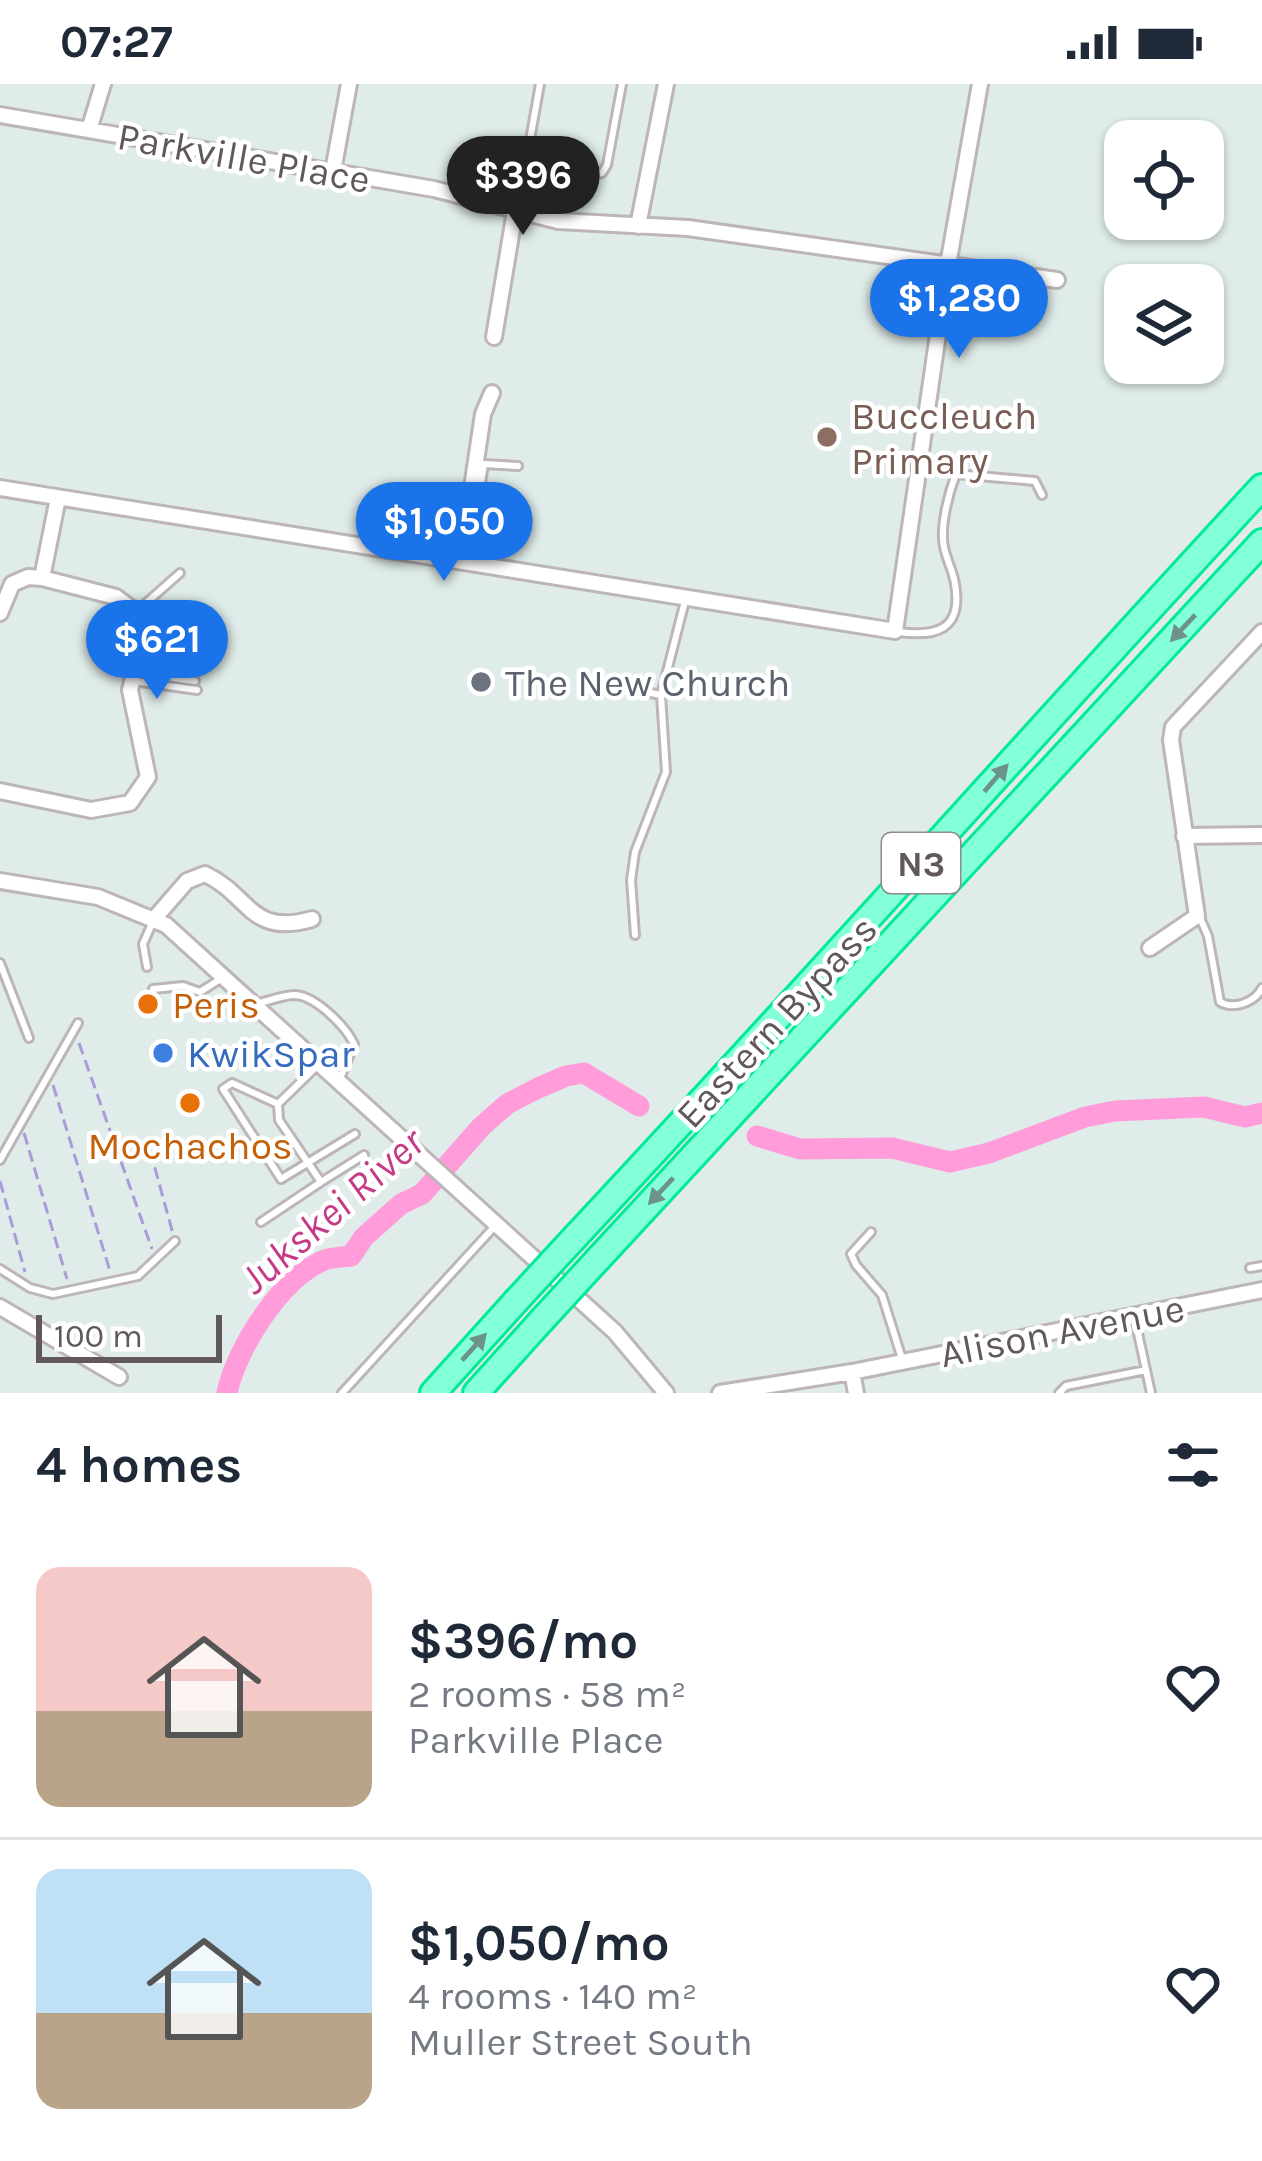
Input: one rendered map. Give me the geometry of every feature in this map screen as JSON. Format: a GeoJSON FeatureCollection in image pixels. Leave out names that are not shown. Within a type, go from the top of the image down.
{"type":"FeatureCollection","features":[{"type":"Feature","properties":{"kind":"highway","name":"Eastern Bypass"},"geometry":{"type":"LineString","coordinates":[[433,1393],[844,950],[1041,726],[1262,487]]}},
{"type":"Feature","properties":{"kind":"highway","name":"Eastern Bypass"},"geometry":{"type":"LineString","coordinates":[[476,1393],[1262,542]]}},
{"type":"Feature","properties":{"kind":"street"},"geometry":{"type":"LineString","coordinates":[[89,130],[103,84]]}},
{"type":"Feature","properties":{"kind":"street"},"geometry":{"type":"LineString","coordinates":[[333,171],[349,84]]}},
{"type":"Feature","properties":{"kind":"street"},"geometry":{"type":"LineString","coordinates":[[638,226],[666,84]]}},
{"type":"Feature","properties":{"kind":"street"},"geometry":{"type":"LineString","coordinates":[[0,488],[895,631],[948,265],[980,84]]}},
{"type":"Feature","properties":{"kind":"street","name":"Parkville Place"},"geometry":{"type":"LineString","coordinates":[[0,115],[434,189],[558,221],[688,228],[1058,280]]}},
{"type":"Feature","properties":{"kind":"street"},"geometry":{"type":"LineString","coordinates":[[494,337],[515,211]]}},
{"type":"Feature","properties":{"kind":"street"},"geometry":{"type":"LineString","coordinates":[[464,562],[483,414],[492,393]]}},
{"type":"Feature","properties":{"kind":"street"},"geometry":{"type":"LineString","coordinates":[[42,578],[58,498]]}},
{"type":"Feature","properties":{"kind":"street"},"geometry":{"type":"LineString","coordinates":[[0,613],[12,584],[28,577],[116,597],[137,610],[143,628],[131,676],[131,698],[148,774],[140,794],[130,803],[91,810],[0,790]]}},
{"type":"Feature","properties":{"kind":"street"},"geometry":{"type":"LineString","coordinates":[[1150,948],[1197,916],[1172,727],[1262,632]]}},
{"type":"Feature","properties":{"kind":"street"},"geometry":{"type":"LineString","coordinates":[[1184,836],[1262,835]]}},
{"type":"Feature","properties":{"kind":"street"},"geometry":{"type":"LineString","coordinates":[[154,919],[187,881],[205,874],[219,881],[255,917],[293,924],[312,919]]}},
{"type":"Feature","properties":{"kind":"street"},"geometry":{"type":"LineString","coordinates":[[0,880],[98,897],[154,919],[225,976],[615,1332],[666,1393]]}},
{"type":"Feature","properties":{"kind":"street","name":"Alison Avenue"},"geometry":{"type":"LineString","coordinates":[[720,1393],[852,1372],[1262,1290]]}},
{"type":"Feature","properties":{"kind":"street"},"geometry":{"type":"LineString","coordinates":[[0,1307],[119,1377]]}},
{"type":"Feature","properties":{"kind":"street"},"geometry":{"type":"LineString","coordinates":[[852,1372],[856,1393]]}},
{"type":"Feature","properties":{"kind":"lane"},"geometry":{"type":"LineString","coordinates":[[540,84],[528,162],[534,170],[593,176],[604,171],[622,84]]}},
{"type":"Feature","properties":{"kind":"lane"},"geometry":{"type":"LineString","coordinates":[[558,221],[568,174]]}},
{"type":"Feature","properties":{"kind":"lane"},"geometry":{"type":"LineString","coordinates":[[464,562],[484,464],[518,466]]}},
{"type":"Feature","properties":{"kind":"lane"},"geometry":{"type":"LineString","coordinates":[[895,631],[938,633],[955,611],[956,588],[943,538],[956,474],[1035,481],[1042,495]]}},
{"type":"Feature","properties":{"kind":"lane"},"geometry":{"type":"LineString","coordinates":[[137,610],[180,573]]}},
{"type":"Feature","properties":{"kind":"lane"},"geometry":{"type":"LineString","coordinates":[[635,935],[631,880],[635,852],[666,772],[661,695],[685,600]]}},
{"type":"Feature","properties":{"kind":"lane"},"geometry":{"type":"LineString","coordinates":[[131,676],[196,686]]}},
{"type":"Feature","properties":{"kind":"lane"},"geometry":{"type":"LineString","coordinates":[[626,688],[661,695]]}},
{"type":"Feature","properties":{"kind":"lane"},"geometry":{"type":"LineString","coordinates":[[1197,916],[1206,925],[1220,1002],[1244,1003],[1262,988]]}},
{"type":"Feature","properties":{"kind":"lane"},"geometry":{"type":"LineString","coordinates":[[146,967],[143,944],[154,919]]}},
{"type":"Feature","properties":{"kind":"lane"},"geometry":{"type":"LineString","coordinates":[[0,963],[29,1038]]}},
{"type":"Feature","properties":{"kind":"lane"},"geometry":{"type":"LineString","coordinates":[[153,989],[183,986],[200,992],[225,976]]}},
{"type":"Feature","properties":{"kind":"lane"},"geometry":{"type":"LineString","coordinates":[[256,1004],[302,997],[333,1020],[354,1044],[340,1081]]}},
{"type":"Feature","properties":{"kind":"lane"},"geometry":{"type":"LineString","coordinates":[[0,1160],[76,1027]]}},
{"type":"Feature","properties":{"kind":"lane"},"geometry":{"type":"LineString","coordinates":[[278,1104],[320,1062]]}},
{"type":"Feature","properties":{"kind":"lane"},"geometry":{"type":"LineString","coordinates":[[278,1104],[232,1083],[223,1088],[277,1175],[286,1178],[355,1134]]}},
{"type":"Feature","properties":{"kind":"lane"},"geometry":{"type":"LineString","coordinates":[[278,1104],[280,1120],[321,1182]]}},
{"type":"Feature","properties":{"kind":"lane"},"geometry":{"type":"LineString","coordinates":[[261,1222],[364,1155]]}},
{"type":"Feature","properties":{"kind":"lane"},"geometry":{"type":"LineString","coordinates":[[342,1393],[496,1224]]}},
{"type":"Feature","properties":{"kind":"lane"},"geometry":{"type":"LineString","coordinates":[[871,1232],[851,1254],[883,1295],[903,1362]]}},
{"type":"Feature","properties":{"kind":"lane"},"geometry":{"type":"LineString","coordinates":[[0,1269],[30,1288],[52,1294],[138,1276],[176,1241]]}},
{"type":"Feature","properties":{"kind":"lane"},"geometry":{"type":"LineString","coordinates":[[1250,1268],[1262,1266]]}},
{"type":"Feature","properties":{"kind":"lane"},"geometry":{"type":"LineString","coordinates":[[1134,1315],[1151,1393]]}},
{"type":"Feature","properties":{"kind":"lane"},"geometry":{"type":"LineString","coordinates":[[1059,1393],[1066,1386],[1147,1370]]}},
{"type":"Feature","properties":{"kind":"path"},"geometry":{"type":"LineString","coordinates":[[76,1027],[156,1261]]}},
{"type":"Feature","properties":{"kind":"path"},"geometry":{"type":"LineString","coordinates":[[50,1078],[114,1283]]}},
{"type":"Feature","properties":{"kind":"path"},"geometry":{"type":"LineString","coordinates":[[22,1125],[71,1290]]}},
{"type":"Feature","properties":{"kind":"path"},"geometry":{"type":"LineString","coordinates":[[151,1150],[176,1241]]}},
{"type":"Feature","properties":{"kind":"path"},"geometry":{"type":"LineString","coordinates":[[0,1181],[30,1288]]}},
{"type":"Feature","properties":{"kind":"waterway","name":"Jukskei River"},"geometry":{"type":"LineString","coordinates":[[227,1393],[250,1337],[291,1283],[322,1261],[351,1256],[364,1237],[401,1204],[422,1194],[507,1104],[566,1076],[584,1073],[639,1106]]}},
{"type":"Feature","properties":{"kind":"waterway","name":"Jukskei River"},"geometry":{"type":"LineString","coordinates":[[757,1136],[800,1149],[892,1148],[950,1162],[1115,1111],[1204,1107],[1245,1117],[1262,1113]]}},
{"type":"Feature","properties":{"kind":"place","name":"Buccleuch Primary"},"geometry":{"type":"Point","coordinates":[827,437]}},
{"type":"Feature","properties":{"kind":"place","name":"The New Church"},"geometry":{"type":"Point","coordinates":[481,682]}},
{"type":"Feature","properties":{"kind":"place","name":"Peris"},"geometry":{"type":"Point","coordinates":[148,1004]}},
{"type":"Feature","properties":{"kind":"place","name":"KwikSpar"},"geometry":{"type":"Point","coordinates":[163,1053]}},
{"type":"Feature","properties":{"kind":"place","name":"Mochachos"},"geometry":{"type":"Point","coordinates":[190,1103]}}]}
